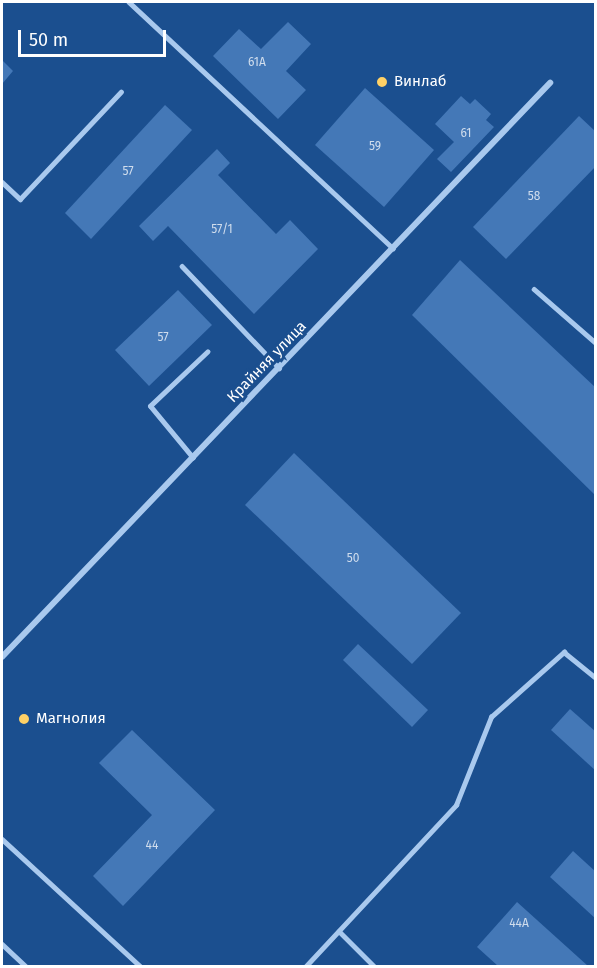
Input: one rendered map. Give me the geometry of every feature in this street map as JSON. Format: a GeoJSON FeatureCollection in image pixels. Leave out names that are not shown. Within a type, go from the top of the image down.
{"type":"FeatureCollection","features":[{"type":"Feature","properties":{"kind":"street","name":"Крайняя улица"},"geometry":{"type":"LineString","coordinates":[[2,657],[550,83]]}},
{"type":"Feature","properties":{"kind":"lane"},"geometry":{"type":"LineString","coordinates":[[129,2],[393,248]]}},
{"type":"Feature","properties":{"kind":"lane"},"geometry":{"type":"LineString","coordinates":[[2,182],[20,199],[121,92]]}},
{"type":"Feature","properties":{"kind":"lane"},"geometry":{"type":"LineString","coordinates":[[182,266],[279,368]]}},
{"type":"Feature","properties":{"kind":"lane"},"geometry":{"type":"LineString","coordinates":[[534,289],[596,343]]}},
{"type":"Feature","properties":{"kind":"lane"},"geometry":{"type":"LineString","coordinates":[[193,458],[150,406],[207,352]]}},
{"type":"Feature","properties":{"kind":"lane"},"geometry":{"type":"LineString","coordinates":[[306,966],[456,805],[491,717],[564,652],[596,678]]}},
{"type":"Feature","properties":{"kind":"lane"},"geometry":{"type":"LineString","coordinates":[[2,839],[140,966]]}},
{"type":"Feature","properties":{"kind":"lane"},"geometry":{"type":"LineString","coordinates":[[339,932],[374,966]]}},
{"type":"Feature","properties":{"kind":"lane"},"geometry":{"type":"LineString","coordinates":[[2,945],[26,966]]}},
{"type":"Feature","properties":{"kind":"building"},"geometry":{"type":"Polygon","coordinates":[[[288,22],[311,44],[286,71],[306,90],[278,119],[213,56],[239,29],[261,49],[288,22]]]}},
{"type":"Feature","properties":{"kind":"building"},"geometry":{"type":"Polygon","coordinates":[[[2,60],[13,71],[2,84],[2,60]]]}},
{"type":"Feature","properties":{"kind":"building"},"geometry":{"type":"Polygon","coordinates":[[[365,88],[434,150],[384,207],[315,145],[365,88]]]}},
{"type":"Feature","properties":{"kind":"building"},"geometry":{"type":"Polygon","coordinates":[[[461,96],[470,104],[475,99],[491,114],[486,120],[494,127],[451,172],[437,159],[454,142],[435,124],[461,96]]]}},
{"type":"Feature","properties":{"kind":"building"},"geometry":{"type":"Polygon","coordinates":[[[165,105],[192,130],[91,239],[65,213],[165,105]]]}},
{"type":"Feature","properties":{"kind":"building"},"geometry":{"type":"Polygon","coordinates":[[[579,116],[596,132],[596,166],[506,259],[473,227],[579,116]]]}},
{"type":"Feature","properties":{"kind":"building"},"geometry":{"type":"Polygon","coordinates":[[[217,149],[230,163],[218,175],[276,234],[290,220],[318,249],[254,314],[168,226],[153,241],[139,226],[217,149]]]}},
{"type":"Feature","properties":{"kind":"building"},"geometry":{"type":"Polygon","coordinates":[[[460,260],[596,388],[596,496],[412,315],[460,260]]]}},
{"type":"Feature","properties":{"kind":"building"},"geometry":{"type":"Polygon","coordinates":[[[178,290],[212,325],[149,386],[115,350],[178,290]]]}},
{"type":"Feature","properties":{"kind":"building"},"geometry":{"type":"Polygon","coordinates":[[[294,453],[461,613],[412,664],[245,505],[294,453]]]}},
{"type":"Feature","properties":{"kind":"building"},"geometry":{"type":"Polygon","coordinates":[[[358,644],[428,710],[412,727],[343,660],[358,644]]]}},
{"type":"Feature","properties":{"kind":"building"},"geometry":{"type":"Polygon","coordinates":[[[570,709],[596,732],[596,771],[551,730],[570,709]]]}},
{"type":"Feature","properties":{"kind":"building"},"geometry":{"type":"Polygon","coordinates":[[[132,730],[215,810],[123,906],[93,876],[152,815],[99,763],[132,730]]]}},
{"type":"Feature","properties":{"kind":"building"},"geometry":{"type":"Polygon","coordinates":[[[573,851],[596,872],[596,919],[550,877],[573,851]]]}},
{"type":"Feature","properties":{"kind":"building"},"geometry":{"type":"Polygon","coordinates":[[[517,902],[588,966],[498,966],[477,947],[517,902]]]}},
{"type":"Feature","properties":{"kind":"place","name":"Винлаб"},"geometry":{"type":"Point","coordinates":[382,82]}},
{"type":"Feature","properties":{"kind":"place","name":"Магнолия"},"geometry":{"type":"Point","coordinates":[24,719]}}]}
